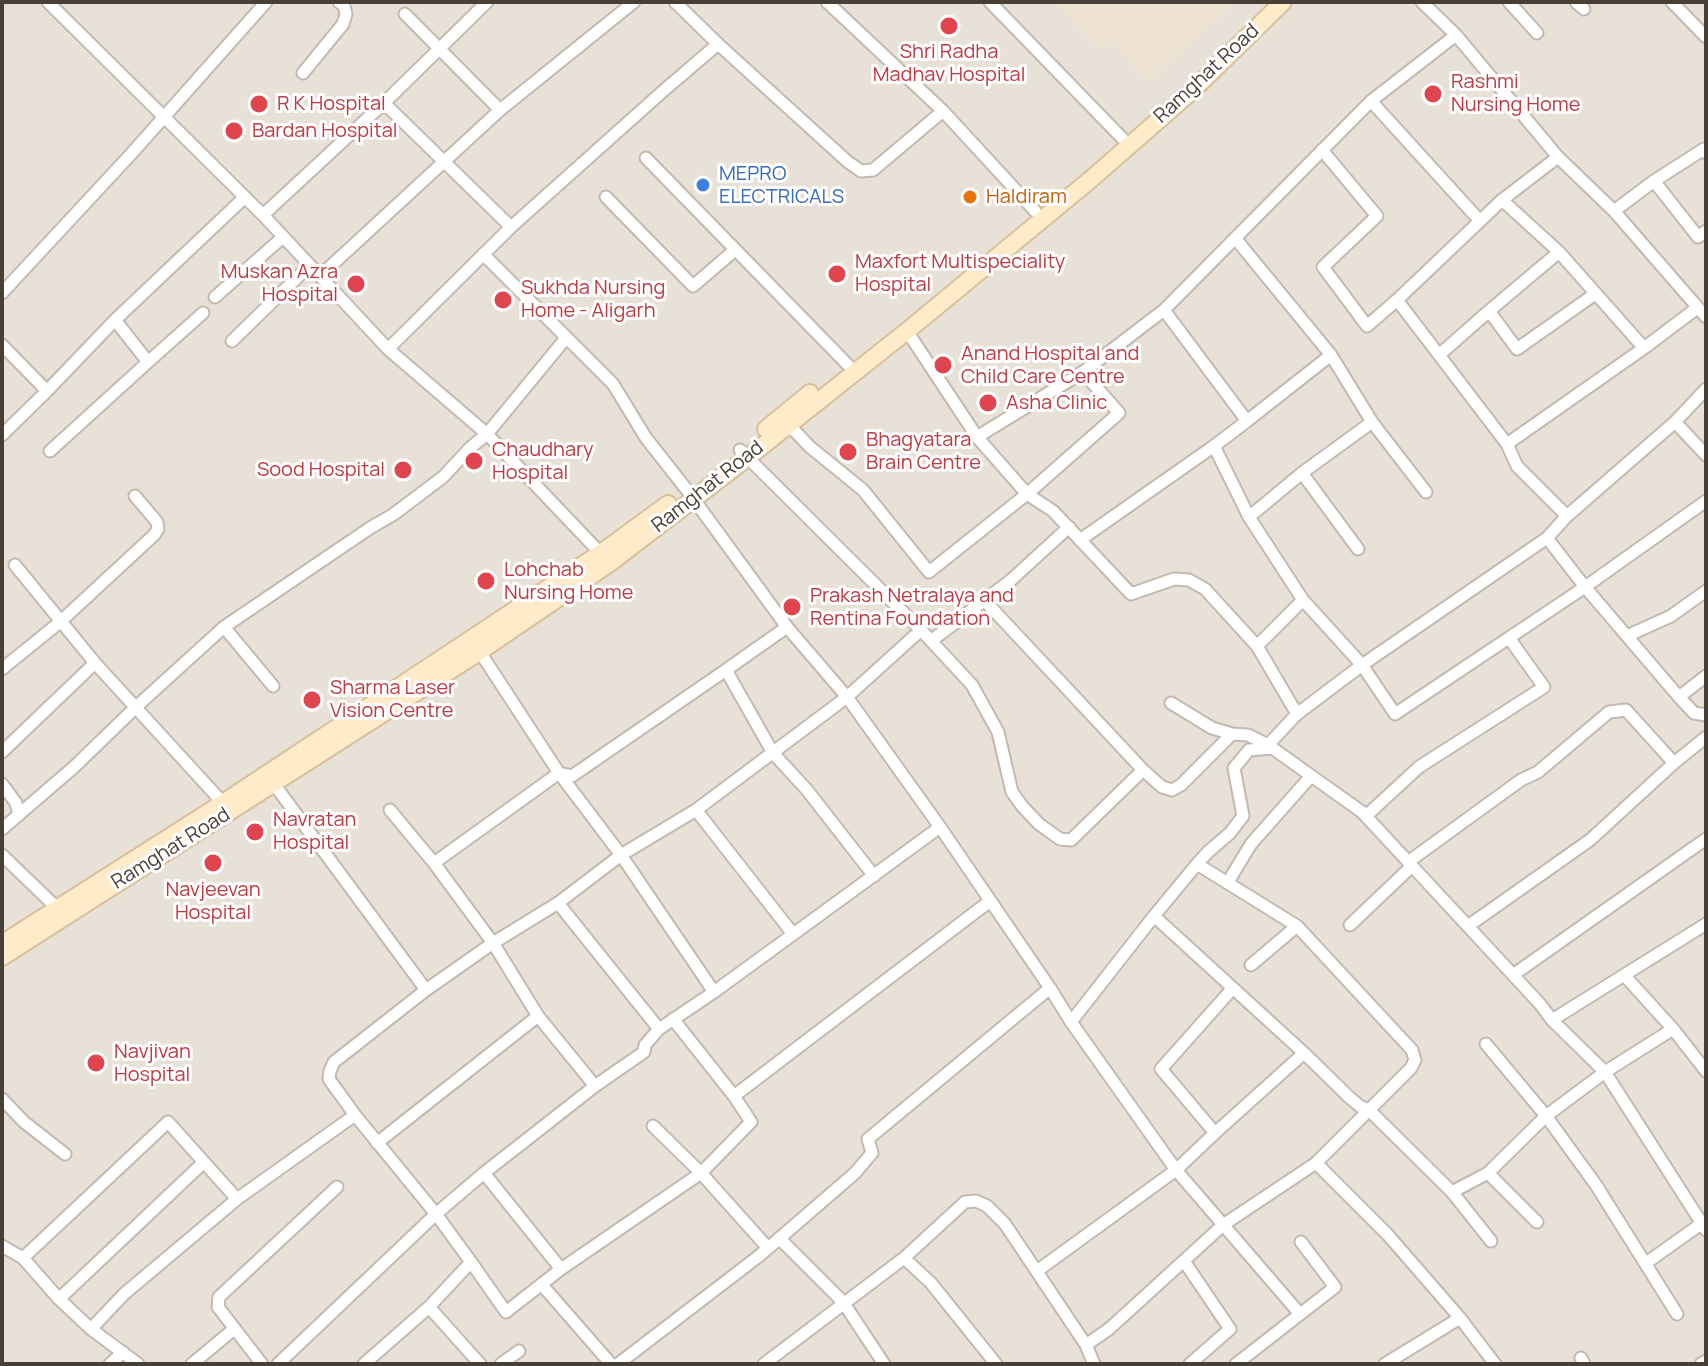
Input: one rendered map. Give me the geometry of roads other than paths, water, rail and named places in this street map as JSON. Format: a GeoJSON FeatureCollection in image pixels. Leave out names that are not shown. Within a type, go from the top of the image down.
{"type":"FeatureCollection","features":[{"type":"Feature","properties":{"kind":"main road","name":"Ramghat Road"},"geometry":{"type":"LineString","coordinates":[[744,454],[785,412],[848,365],[1084,172],[1186,83],[1268,2]]}},
{"type":"Feature","properties":{"kind":"main road","name":"Ramghat Road"},"geometry":{"type":"LineString","coordinates":[[2,957],[274,784],[606,558],[788,424],[907,331],[1090,180],[1193,90],[1283,2]]}},
{"type":"Feature","properties":{"kind":"main road","name":"Ramghat Road"},"geometry":{"type":"LineString","coordinates":[[2,944],[475,646]]}},
{"type":"Feature","properties":{"kind":"street"},"geometry":{"type":"LineString","coordinates":[[48,2],[263,215],[388,349],[487,434],[606,558]]}},
{"type":"Feature","properties":{"kind":"street"},"geometry":{"type":"LineString","coordinates":[[2,293],[266,2]]}},
{"type":"Feature","properties":{"kind":"street"},"geometry":{"type":"LineString","coordinates":[[303,73],[343,24],[346,14],[339,2]]}},
{"type":"Feature","properties":{"kind":"street"},"geometry":{"type":"LineString","coordinates":[[263,215],[487,2]]}},
{"type":"Feature","properties":{"kind":"street"},"geometry":{"type":"LineString","coordinates":[[321,275],[500,110],[634,2]]}},
{"type":"Feature","properties":{"kind":"street"},"geometry":{"type":"LineString","coordinates":[[675,2],[861,171],[873,170],[943,111]]}},
{"type":"Feature","properties":{"kind":"street"},"geometry":{"type":"LineString","coordinates":[[827,2],[943,111],[1035,211]]}},
{"type":"Feature","properties":{"kind":"street"},"geometry":{"type":"LineString","coordinates":[[990,2],[1122,138]]}},
{"type":"Feature","properties":{"kind":"street"},"geometry":{"type":"LineString","coordinates":[[1422,2],[1456,35],[1558,157],[1614,211],[1702,312],[1644,348],[1507,444]]}},
{"type":"Feature","properties":{"kind":"street"},"geometry":{"type":"LineString","coordinates":[[1509,2],[1537,33]]}},
{"type":"Feature","properties":{"kind":"street"},"geometry":{"type":"LineString","coordinates":[[1677,4],[1706,37]]}},
{"type":"Feature","properties":{"kind":"street"},"geometry":{"type":"LineString","coordinates":[[405,14],[500,110]]}},
{"type":"Feature","properties":{"kind":"street"},"geometry":{"type":"LineString","coordinates":[[977,437],[1083,372],[1164,310],[1371,101],[1456,35]]}},
{"type":"Feature","properties":{"kind":"street"},"geometry":{"type":"LineString","coordinates":[[388,349],[511,227],[718,44]]}},
{"type":"Feature","properties":{"kind":"street"},"geometry":{"type":"LineString","coordinates":[[1371,101],[1480,221]]}},
{"type":"Feature","properties":{"kind":"street"},"geometry":{"type":"LineString","coordinates":[[384,103],[511,227]]}},
{"type":"Feature","properties":{"kind":"street"},"geometry":{"type":"LineString","coordinates":[[1322,150],[1377,216],[1323,267],[1367,326],[1502,200],[1558,157]]}},
{"type":"Feature","properties":{"kind":"street"},"geometry":{"type":"LineString","coordinates":[[1614,211],[1654,181],[1705,150]]}},
{"type":"Feature","properties":{"kind":"street"},"geometry":{"type":"LineString","coordinates":[[646,158],[848,365]]}},
{"type":"Feature","properties":{"kind":"street"},"geometry":{"type":"LineString","coordinates":[[1654,181],[1698,237],[1706,231]]}},
{"type":"Feature","properties":{"kind":"street"},"geometry":{"type":"LineString","coordinates":[[2,435],[115,320],[245,197]]}},
{"type":"Feature","properties":{"kind":"street"},"geometry":{"type":"LineString","coordinates":[[606,197],[693,286],[735,250]]}},
{"type":"Feature","properties":{"kind":"street"},"geometry":{"type":"LineString","coordinates":[[1502,200],[1559,252],[1644,348]]}},
{"type":"Feature","properties":{"kind":"street"},"geometry":{"type":"LineString","coordinates":[[215,297],[283,237]]}},
{"type":"Feature","properties":{"kind":"street"},"geometry":{"type":"LineString","coordinates":[[1235,238],[1331,355],[1372,422],[1426,492]]}},
{"type":"Feature","properties":{"kind":"street"},"geometry":{"type":"LineString","coordinates":[[1439,355],[1559,252]]}},
{"type":"Feature","properties":{"kind":"street"},"geometry":{"type":"LineString","coordinates":[[483,254],[613,384],[646,438],[787,627],[847,697],[1176,1170],[1300,1314]]}},
{"type":"Feature","properties":{"kind":"street"},"geometry":{"type":"LineString","coordinates":[[232,341],[310,265]]}},
{"type":"Feature","properties":{"kind":"street"},"geometry":{"type":"LineString","coordinates":[[1489,311],[1517,349],[1595,294]]}},
{"type":"Feature","properties":{"kind":"street"},"geometry":{"type":"LineString","coordinates":[[1397,300],[1507,444],[1517,466],[1567,516]]}},
{"type":"Feature","properties":{"kind":"street"},"geometry":{"type":"LineString","coordinates":[[1164,310],[1247,421]]}},
{"type":"Feature","properties":{"kind":"street"},"geometry":{"type":"LineString","coordinates":[[50,451],[203,313]]}},
{"type":"Feature","properties":{"kind":"street"},"geometry":{"type":"LineString","coordinates":[[115,320],[148,362]]}},
{"type":"Feature","properties":{"kind":"street"},"geometry":{"type":"LineString","coordinates":[[907,331],[977,437],[1027,494],[1053,511],[1131,594],[1174,579],[1189,580],[1205,589],[1257,646],[1297,714]]}},
{"type":"Feature","properties":{"kind":"street"},"geometry":{"type":"LineString","coordinates":[[2,829],[74,767],[224,627],[394,514],[443,477],[487,434],[566,338]]}},
{"type":"Feature","properties":{"kind":"street"},"geometry":{"type":"LineString","coordinates":[[2,345],[47,391]]}},
{"type":"Feature","properties":{"kind":"street"},"geometry":{"type":"LineString","coordinates":[[1080,540],[1214,446],[1331,355]]}},
{"type":"Feature","properties":{"kind":"street"},"geometry":{"type":"LineString","coordinates":[[788,424],[810,447],[863,490],[929,572],[1027,494],[1119,413],[1083,372]]}},
{"type":"Feature","properties":{"kind":"street"},"geometry":{"type":"LineString","coordinates":[[1071,1022],[1197,864],[1243,816],[1234,768],[1249,750],[1270,746],[1297,714],[1362,665],[1547,538],[1567,516],[1675,422],[1706,389]]}},
{"type":"Feature","properties":{"kind":"street"},"geometry":{"type":"LineString","coordinates":[[1249,517],[1302,473],[1372,422]]}},
{"type":"Feature","properties":{"kind":"street"},"geometry":{"type":"LineString","coordinates":[[1675,422],[1706,455]]}},
{"type":"Feature","properties":{"kind":"street"},"geometry":{"type":"LineString","coordinates":[[1214,446],[1249,517],[1303,600],[1362,665],[1395,714],[1585,587],[1706,501]]}},
{"type":"Feature","properties":{"kind":"street"},"geometry":{"type":"LineString","coordinates":[[744,454],[972,685],[998,732],[1012,792],[1039,824],[1060,839],[1071,840],[1143,770]]}},
{"type":"Feature","properties":{"kind":"street"},"geometry":{"type":"LineString","coordinates":[[1302,473],[1358,549]]}},
{"type":"Feature","properties":{"kind":"street"},"geometry":{"type":"LineString","coordinates":[[2,669],[60,622],[148,542],[158,529],[157,522],[135,496]]}},
{"type":"Feature","properties":{"kind":"street"},"geometry":{"type":"LineString","coordinates":[[931,641],[1019,573],[1069,527]]}},
{"type":"Feature","properties":{"kind":"street"},"geometry":{"type":"LineString","coordinates":[[1547,538],[1679,697],[1700,714]]}},
{"type":"Feature","properties":{"kind":"street"},"geometry":{"type":"LineString","coordinates":[[15,565],[95,663],[223,803]]}},
{"type":"Feature","properties":{"kind":"street"},"geometry":{"type":"LineString","coordinates":[[1627,636],[1671,616],[1706,591]]}},
{"type":"Feature","properties":{"kind":"street"},"geometry":{"type":"LineString","coordinates":[[1257,646],[1303,600]]}},
{"type":"Feature","properties":{"kind":"street"},"geometry":{"type":"LineString","coordinates":[[985,601],[1162,787],[1172,790],[1181,785],[1232,734]]}},
{"type":"Feature","properties":{"kind":"street"},"geometry":{"type":"LineString","coordinates":[[224,627],[273,686]]}},
{"type":"Feature","properties":{"kind":"street"},"geometry":{"type":"LineString","coordinates":[[434,863],[559,773],[572,776],[787,627]]}},
{"type":"Feature","properties":{"kind":"street"},"geometry":{"type":"LineString","coordinates":[[673,1019],[751,1122],[701,1173],[561,1269],[506,1312],[436,1214],[329,1079],[334,1062],[426,990],[558,903],[621,855],[696,810],[847,697],[921,630]]}},
{"type":"Feature","properties":{"kind":"street"},"geometry":{"type":"LineString","coordinates":[[1366,816],[1419,767],[1544,687],[1509,638]]}},
{"type":"Feature","properties":{"kind":"street"},"geometry":{"type":"LineString","coordinates":[[475,646],[559,773],[621,855],[714,992]]}},
{"type":"Feature","properties":{"kind":"street"},"geometry":{"type":"LineString","coordinates":[[2,752],[95,663]]}},
{"type":"Feature","properties":{"kind":"street"},"geometry":{"type":"LineString","coordinates":[[726,670],[773,753],[807,790],[874,876]]}},
{"type":"Feature","properties":{"kind":"street"},"geometry":{"type":"LineString","coordinates":[[1679,697],[1706,676]]}},
{"type":"Feature","properties":{"kind":"street"},"geometry":{"type":"LineString","coordinates":[[1694,685],[1700,714]]}},
{"type":"Feature","properties":{"kind":"street"},"geometry":{"type":"LineString","coordinates":[[1171,703],[1212,728],[1248,735],[1270,746],[1366,816],[1552,1020],[1605,1072],[1704,1227],[1646,1263]]}},
{"type":"Feature","properties":{"kind":"street"},"geometry":{"type":"LineString","coordinates":[[1350,925],[1410,864],[1521,780],[1538,772],[1609,712],[1626,710],[1674,763]]}},
{"type":"Feature","properties":{"kind":"street"},"geometry":{"type":"LineString","coordinates":[[1468,926],[1590,840],[1706,737]]}},
{"type":"Feature","properties":{"kind":"street"},"geometry":{"type":"LineString","coordinates":[[1228,882],[1251,844],[1311,776]]}},
{"type":"Feature","properties":{"kind":"street"},"geometry":{"type":"LineString","coordinates":[[2,784],[16,803],[19,815]]}},
{"type":"Feature","properties":{"kind":"street"},"geometry":{"type":"LineString","coordinates":[[274,784],[426,990]]}},
{"type":"Feature","properties":{"kind":"street"},"geometry":{"type":"LineString","coordinates":[[390,810],[493,943],[538,1016],[595,1086]]}},
{"type":"Feature","properties":{"kind":"street"},"geometry":{"type":"LineString","coordinates":[[696,810],[793,934]]}},
{"type":"Feature","properties":{"kind":"street"},"geometry":{"type":"LineString","coordinates":[[278,1364],[436,1214],[595,1086],[644,1052],[645,1045],[659,1029],[940,827]]}},
{"type":"Feature","properties":{"kind":"street"},"geometry":{"type":"LineString","coordinates":[[1513,975],[1706,839]]}},
{"type":"Feature","properties":{"kind":"street"},"geometry":{"type":"LineString","coordinates":[[2,855],[57,908]]}},
{"type":"Feature","properties":{"kind":"street"},"geometry":{"type":"LineString","coordinates":[[1086,1345],[1109,1329],[1223,1225],[1316,1163],[1411,1068],[1415,1060],[1412,1050],[1297,926],[1197,864]]}},
{"type":"Feature","properties":{"kind":"street"},"geometry":{"type":"LineString","coordinates":[[734,1096],[990,901]]}},
{"type":"Feature","properties":{"kind":"street"},"geometry":{"type":"LineString","coordinates":[[558,903],[659,1029]]}},
{"type":"Feature","properties":{"kind":"street"},"geometry":{"type":"LineString","coordinates":[[1154,916],[1350,1098],[1369,1110],[1452,1192],[1491,1241]]}},
{"type":"Feature","properties":{"kind":"street"},"geometry":{"type":"LineString","coordinates":[[1552,1020],[1706,924]]}},
{"type":"Feature","properties":{"kind":"street"},"geometry":{"type":"LineString","coordinates":[[1251,965],[1297,926]]}},
{"type":"Feature","properties":{"kind":"street"},"geometry":{"type":"LineString","coordinates":[[1624,975],[1706,1071]]}},
{"type":"Feature","properties":{"kind":"street"},"geometry":{"type":"LineString","coordinates":[[618,1364],[768,1248],[855,1173],[872,1153],[868,1139],[1050,988]]}},
{"type":"Feature","properties":{"kind":"street"},"geometry":{"type":"LineString","coordinates":[[1215,1133],[1161,1069],[1233,988]]}},
{"type":"Feature","properties":{"kind":"street"},"geometry":{"type":"LineString","coordinates":[[377,1143],[538,1016]]}},
{"type":"Feature","properties":{"kind":"street"},"geometry":{"type":"LineString","coordinates":[[1452,1192],[1488,1173],[1546,1116],[1605,1072],[1673,1029]]}},
{"type":"Feature","properties":{"kind":"street"},"geometry":{"type":"LineString","coordinates":[[1486,1044],[1546,1116],[1596,1185],[1677,1314]]}},
{"type":"Feature","properties":{"kind":"street"},"geometry":{"type":"LineString","coordinates":[[1037,1271],[1176,1170],[1304,1053]]}},
{"type":"Feature","properties":{"kind":"street"},"geometry":{"type":"LineString","coordinates":[[2,1099],[24,1122],[65,1154]]}},
{"type":"Feature","properties":{"kind":"street"},"geometry":{"type":"LineString","coordinates":[[91,1329],[124,1294],[237,1199],[355,1115]]}},
{"type":"Feature","properties":{"kind":"street"},"geometry":{"type":"LineString","coordinates":[[23,1258],[168,1122],[237,1199]]}},
{"type":"Feature","properties":{"kind":"street"},"geometry":{"type":"LineString","coordinates":[[653,1126],[701,1173],[768,1248]]}},
{"type":"Feature","properties":{"kind":"street"},"geometry":{"type":"LineString","coordinates":[[59,1299],[204,1162]]}},
{"type":"Feature","properties":{"kind":"street"},"geometry":{"type":"LineString","coordinates":[[1316,1163],[1388,1235],[1460,1318],[1495,1364]]}},
{"type":"Feature","properties":{"kind":"street"},"geometry":{"type":"LineString","coordinates":[[484,1173],[561,1269]]}},
{"type":"Feature","properties":{"kind":"street"},"geometry":{"type":"LineString","coordinates":[[1488,1173],[1537,1222]]}},
{"type":"Feature","properties":{"kind":"street"},"geometry":{"type":"LineString","coordinates":[[262,1364],[218,1307],[219,1297],[337,1187]]}},
{"type":"Feature","properties":{"kind":"street"},"geometry":{"type":"LineString","coordinates":[[764,1364],[904,1258],[965,1202],[976,1201],[987,1206],[1005,1224],[1086,1345],[1094,1364]]}},
{"type":"Feature","properties":{"kind":"street"},"geometry":{"type":"LineString","coordinates":[[779,1238],[843,1302],[884,1364]]}},
{"type":"Feature","properties":{"kind":"street"},"geometry":{"type":"LineString","coordinates":[[1236,1364],[1335,1287],[1301,1242]]}},
{"type":"Feature","properties":{"kind":"street"},"geometry":{"type":"LineString","coordinates":[[2,1246],[23,1258],[91,1329],[138,1364]]}},
{"type":"Feature","properties":{"kind":"street"},"geometry":{"type":"LineString","coordinates":[[904,1258],[931,1283],[996,1364]]}},
{"type":"Feature","properties":{"kind":"street"},"geometry":{"type":"LineString","coordinates":[[1184,1261],[1230,1329],[1190,1364]]}},
{"type":"Feature","properties":{"kind":"street"},"geometry":{"type":"LineString","coordinates":[[364,1364],[429,1307],[471,1262]]}},
{"type":"Feature","properties":{"kind":"street"},"geometry":{"type":"LineString","coordinates":[[542,1285],[611,1364]]}},
{"type":"Feature","properties":{"kind":"street"},"geometry":{"type":"LineString","coordinates":[[429,1307],[480,1364]]}},
{"type":"Feature","properties":{"kind":"street"},"geometry":{"type":"LineString","coordinates":[[1385,1364],[1460,1318]]}},
{"type":"Feature","properties":{"kind":"street"},"geometry":{"type":"LineString","coordinates":[[192,1364],[234,1329]]}},
{"type":"Feature","properties":{"kind":"street"},"geometry":{"type":"LineString","coordinates":[[501,1364],[519,1351]]}},
{"type":"Feature","properties":{"kind":"street"},"geometry":{"type":"LineString","coordinates":[[110,1364],[123,1352]]}},
{"type":"Feature","properties":{"kind":"place","name":"Shri Radha Madhav Hospital"},"geometry":{"type":"Point","coordinates":[949,26]}},
{"type":"Feature","properties":{"kind":"place","name":"Rashmi Nursing Home"},"geometry":{"type":"Point","coordinates":[1433,94]}},
{"type":"Feature","properties":{"kind":"place","name":"R K Hospital"},"geometry":{"type":"Point","coordinates":[259,104]}},
{"type":"Feature","properties":{"kind":"place","name":"Bardan Hospital"},"geometry":{"type":"Point","coordinates":[234,131]}},
{"type":"Feature","properties":{"kind":"place","name":"MEPRO ELECTRICALS"},"geometry":{"type":"Point","coordinates":[703,185]}},
{"type":"Feature","properties":{"kind":"place","name":"Haldiram"},"geometry":{"type":"Point","coordinates":[970,197]}},
{"type":"Feature","properties":{"kind":"place","name":"Maxfort Multispeciality Hospital"},"geometry":{"type":"Point","coordinates":[837,274]}},
{"type":"Feature","properties":{"kind":"place","name":"Muskan Azra Hospital"},"geometry":{"type":"Point","coordinates":[356,284]}},
{"type":"Feature","properties":{"kind":"place","name":"Sukhda Nursing Home - Aligarh"},"geometry":{"type":"Point","coordinates":[503,300]}},
{"type":"Feature","properties":{"kind":"place","name":"Anand Hospital and Child Care Centre"},"geometry":{"type":"Point","coordinates":[943,365]}},
{"type":"Feature","properties":{"kind":"place","name":"Asha Clinic"},"geometry":{"type":"Point","coordinates":[988,403]}},
{"type":"Feature","properties":{"kind":"place","name":"Bhagyatara Brain Centre"},"geometry":{"type":"Point","coordinates":[848,452]}},
{"type":"Feature","properties":{"kind":"place","name":"Chaudhary Hospital"},"geometry":{"type":"Point","coordinates":[474,461]}},
{"type":"Feature","properties":{"kind":"place","name":"Sood Hospital"},"geometry":{"type":"Point","coordinates":[403,470]}},
{"type":"Feature","properties":{"kind":"place","name":"Lohchab Nursing Home"},"geometry":{"type":"Point","coordinates":[486,581]}},
{"type":"Feature","properties":{"kind":"place","name":"Prakash Netralaya and Rentina Foundation"},"geometry":{"type":"Point","coordinates":[792,607]}},
{"type":"Feature","properties":{"kind":"place","name":"Sharma Laser Vision Centre"},"geometry":{"type":"Point","coordinates":[312,700]}},
{"type":"Feature","properties":{"kind":"place","name":"Navratan Hospital"},"geometry":{"type":"Point","coordinates":[255,832]}},
{"type":"Feature","properties":{"kind":"place","name":"Navjeevan Hospital"},"geometry":{"type":"Point","coordinates":[213,863]}},
{"type":"Feature","properties":{"kind":"place","name":"Navjivan Hospital"},"geometry":{"type":"Point","coordinates":[96,1063]}}]}
